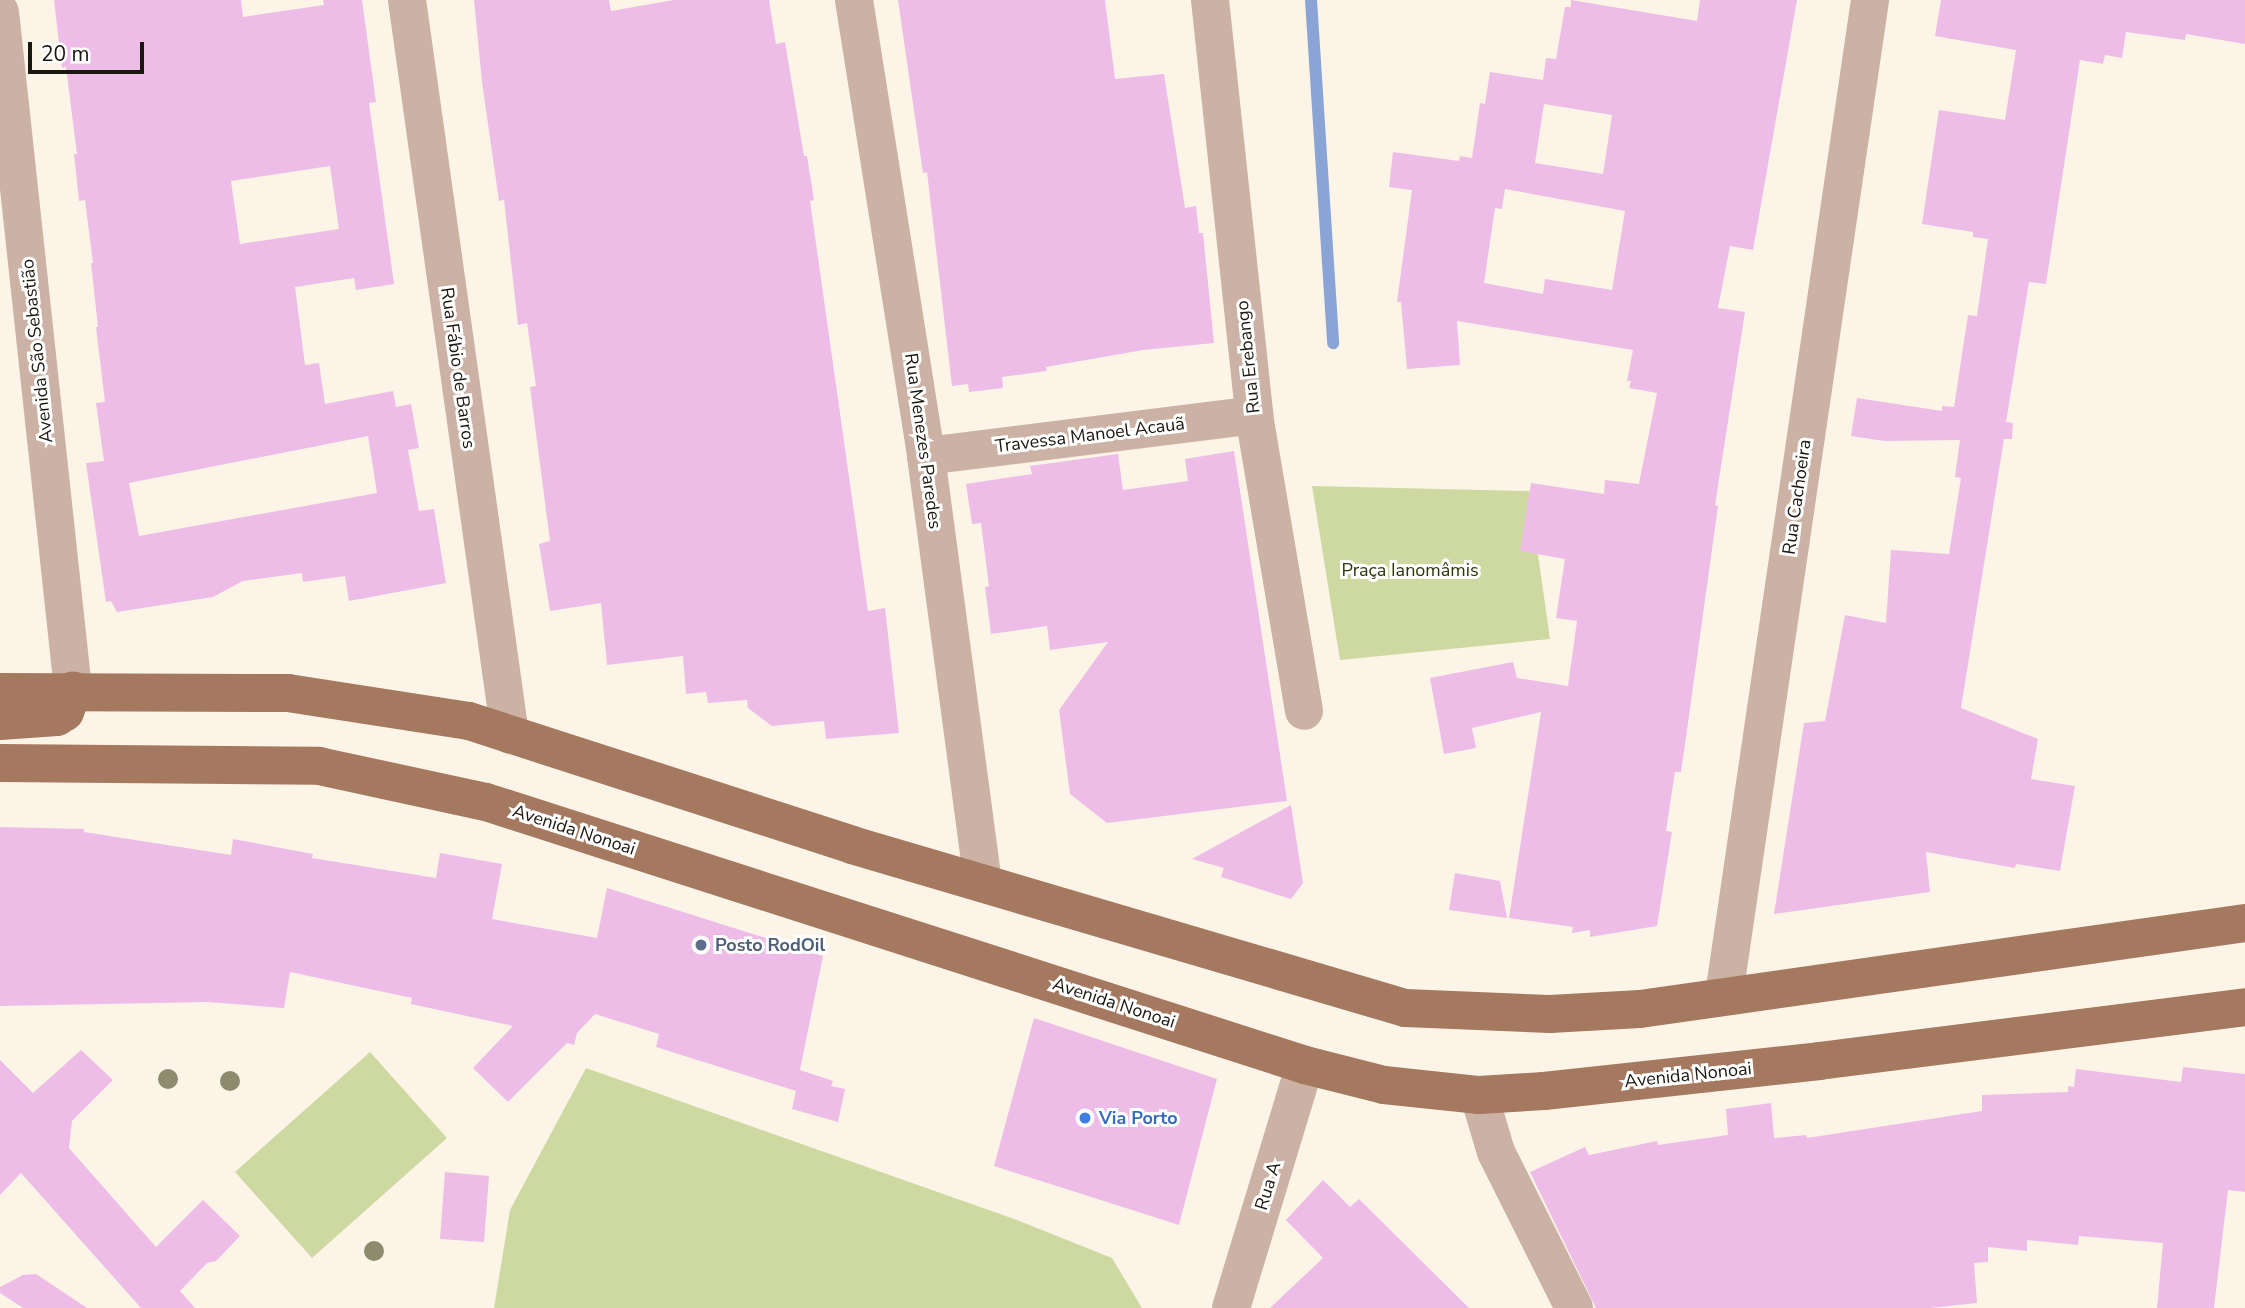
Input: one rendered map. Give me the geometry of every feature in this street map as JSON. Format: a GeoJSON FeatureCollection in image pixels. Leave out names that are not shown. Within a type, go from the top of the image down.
{"type":"FeatureCollection","features":[{"type":"Feature","properties":{"kind":"main road"},"geometry":{"type":"LineString","coordinates":[[0,721],[57,717],[65,712],[73,690]]}},
{"type":"Feature","properties":{"kind":"main road"},"geometry":{"type":"LineString","coordinates":[[0,692],[73,690],[288,693],[468,722],[852,845],[1405,1008],[1550,1014],[1640,1009],[2245,923]]}},
{"type":"Feature","properties":{"kind":"main road","name":"Avenida Nonoai"},"geometry":{"type":"LineString","coordinates":[[0,763],[319,766],[486,802],[1305,1065],[1384,1085],[1479,1095],[1819,1061],[2245,1006]]}},
{"type":"Feature","properties":{"kind":"street","name":"Rua Fábio de Barros"},"geometry":{"type":"LineString","coordinates":[[407,0],[510,735]]}},
{"type":"Feature","properties":{"kind":"street","name":"Rua Menezes Paredes"},"geometry":{"type":"LineString","coordinates":[[854,0],[926,456],[983,883]]}},
{"type":"Feature","properties":{"kind":"street","name":"Rua Erebango"},"geometry":{"type":"LineString","coordinates":[[1210,0],[1254,415],[1304,712]]}},
{"type":"Feature","properties":{"kind":"street","name":"Rua Cachoeira"},"geometry":{"type":"LineString","coordinates":[[1724,995],[1870,0]]}},
{"type":"Feature","properties":{"kind":"street","name":"Avenida São Sebastião"},"geometry":{"type":"LineString","coordinates":[[0,12],[7,140],[73,690]]}},
{"type":"Feature","properties":{"kind":"street","name":"Travessa Manoel Acauã"},"geometry":{"type":"LineString","coordinates":[[926,456],[1254,415]]}},
{"type":"Feature","properties":{"kind":"street","name":"Rua A"},"geometry":{"type":"LineString","coordinates":[[1231,1308],[1305,1065]]}},
{"type":"Feature","properties":{"kind":"street"},"geometry":{"type":"LineString","coordinates":[[1479,1095],[1496,1152],[1574,1308]]}},
{"type":"Feature","properties":{"kind":"green space","name":"Praça Ianomâmis"},"geometry":{"type":"Polygon","coordinates":[[[1312,486],[1529,491],[1550,639],[1340,660],[1312,486]]]}},
{"type":"Feature","properties":{"kind":"green space"},"geometry":{"type":"Polygon","coordinates":[[[370,1052],[447,1138],[312,1258],[235,1172],[370,1052]]]}},
{"type":"Feature","properties":{"kind":"green space"},"geometry":{"type":"Polygon","coordinates":[[[586,1068],[1017,1220],[1112,1258],[1142,1308],[494,1308],[510,1210],[586,1068]]]}},
{"type":"Feature","properties":{"kind":"building"},"geometry":{"type":"Polygon","coordinates":[[[54,0],[241,0],[243,17],[324,5],[323,0],[362,0],[376,102],[369,103],[394,284],[356,290],[354,278],[295,287],[305,365],[319,363],[325,404],[393,391],[396,407],[411,404],[419,448],[408,450],[419,511],[434,509],[446,583],[349,601],[345,576],[303,582],[302,573],[243,581],[213,597],[117,612],[111,601],[106,602],[86,463],[104,461],[96,403],[105,402],[85,200],[79,201],[74,154],[77,154],[66,67],[62,68],[54,0]],[[330,166],[231,181],[240,244],[339,229],[330,166]],[[368,436],[129,483],[139,536],[377,493],[368,436]]]}},
{"type":"Feature","properties":{"kind":"building"},"geometry":{"type":"Polygon","coordinates":[[[474,0],[609,0],[611,11],[674,0],[769,0],[776,44],[785,42],[804,156],[807,156],[814,200],[810,201],[868,611],[885,608],[899,733],[826,739],[824,721],[772,726],[748,708],[747,700],[708,703],[706,692],[686,694],[683,656],[607,665],[601,603],[550,611],[539,544],[550,541],[530,387],[536,386],[527,323],[518,325],[504,200],[499,201],[482,82],[474,0]]]}},
{"type":"Feature","properties":{"kind":"building"},"geometry":{"type":"Polygon","coordinates":[[[898,0],[1105,0],[1115,79],[1164,74],[1185,208],[1196,206],[1199,233],[1203,233],[1214,343],[1143,350],[1046,367],[1047,371],[1002,377],[1003,388],[969,392],[968,384],[952,386],[927,172],[923,173],[898,0]]]}},
{"type":"Feature","properties":{"kind":"building"},"geometry":{"type":"Polygon","coordinates":[[[1571,0],[1697,21],[1700,0],[1797,0],[1753,250],[1730,246],[1718,308],[1745,312],[1715,505],[1718,506],[1681,772],[1675,772],[1666,831],[1672,832],[1657,926],[1590,937],[1590,930],[1572,933],[1573,927],[1509,918],[1541,712],[1472,728],[1476,748],[1444,754],[1430,678],[1513,662],[1517,678],[1568,686],[1577,621],[1556,618],[1565,559],[1520,551],[1531,483],[1604,494],[1605,480],[1639,484],[1657,393],[1629,388],[1631,381],[1627,381],[1633,350],[1457,321],[1460,365],[1407,369],[1401,302],[1397,302],[1412,190],[1389,187],[1393,152],[1459,161],[1460,156],[1472,158],[1480,103],[1485,104],[1490,72],[1543,80],[1546,58],[1556,59],[1565,7],[1571,7],[1571,0]],[[1544,104],[1535,163],[1603,174],[1612,115],[1544,104]],[[1505,189],[1502,209],[1495,208],[1484,283],[1543,294],[1545,279],[1612,290],[1625,211],[1505,189]]]}},
{"type":"Feature","properties":{"kind":"building"},"geometry":{"type":"Polygon","coordinates":[[[1941,0],[2245,0],[2245,44],[2186,34],[2185,40],[2126,32],[2122,58],[2105,55],[2103,64],[2080,60],[2046,284],[2029,282],[2006,422],[2013,423],[2012,439],[2004,439],[1961,708],[2038,739],[2031,779],[2075,786],[2060,871],[2016,864],[2015,868],[1926,852],[1930,892],[1774,914],[1804,723],[1825,721],[1845,615],[1886,623],[1891,550],[1949,554],[1961,478],[1955,477],[1960,440],[1884,441],[1851,436],[1857,398],[1942,411],[1942,406],[1954,407],[1968,315],[1977,316],[1988,239],[1973,237],[1973,232],[1922,224],[1939,110],[2005,120],[2016,50],[1935,36],[1941,0]]]}},
{"type":"Feature","properties":{"kind":"building"},"geometry":{"type":"Polygon","coordinates":[[[1234,451],[1287,801],[1107,823],[1070,794],[1059,710],[1108,642],[1050,650],[1047,626],[991,634],[985,587],[989,586],[981,523],[972,524],[966,484],[1032,474],[1030,466],[1118,454],[1123,490],[1188,481],[1185,459],[1234,451]]]}},
{"type":"Feature","properties":{"kind":"building"},"geometry":{"type":"Polygon","coordinates":[[[1291,805],[1303,883],[1291,899],[1221,877],[1224,868],[1192,859],[1291,805]]]}},
{"type":"Feature","properties":{"kind":"building"},"geometry":{"type":"Polygon","coordinates":[[[0,827],[84,829],[84,832],[231,855],[233,839],[313,854],[312,858],[436,878],[440,853],[502,864],[492,919],[597,938],[607,888],[823,956],[800,1070],[833,1081],[831,1086],[845,1089],[838,1122],[792,1109],[796,1091],[656,1047],[659,1034],[595,1014],[577,1033],[574,1045],[567,1043],[508,1102],[473,1068],[513,1026],[411,1004],[412,998],[290,972],[284,1008],[208,1002],[0,1006],[0,827]]]}},
{"type":"Feature","properties":{"kind":"building"},"geometry":{"type":"Polygon","coordinates":[[[1455,873],[1500,881],[1507,918],[1449,910],[1455,873]]]}},
{"type":"Feature","properties":{"kind":"building"},"geometry":{"type":"Polygon","coordinates":[[[1034,1018],[1217,1079],[1179,1225],[994,1166],[1034,1018]]]}},
{"type":"Feature","properties":{"kind":"building"},"geometry":{"type":"Polygon","coordinates":[[[81,1050],[113,1080],[72,1121],[69,1148],[156,1247],[203,1200],[240,1236],[216,1261],[207,1263],[180,1291],[195,1308],[141,1308],[21,1173],[0,1195],[0,1060],[33,1093],[81,1050]]]}},
{"type":"Feature","properties":{"kind":"building"},"geometry":{"type":"Polygon","coordinates":[[[2183,1067],[2245,1074],[2245,1192],[2228,1190],[2214,1308],[2157,1308],[2163,1243],[2079,1236],[2078,1245],[2027,1240],[2027,1251],[1988,1247],[1988,1262],[1974,1263],[1977,1303],[1931,1308],[1596,1308],[1530,1172],[1585,1147],[1589,1155],[1657,1141],[1658,1145],[1728,1135],[1726,1109],[1771,1103],[1774,1138],[1806,1135],[1807,1138],[1982,1111],[1982,1095],[2068,1092],[2068,1086],[2074,1087],[2076,1069],[2181,1082],[2183,1067]]]}},
{"type":"Feature","properties":{"kind":"building"},"geometry":{"type":"Polygon","coordinates":[[[445,1172],[489,1176],[484,1242],[440,1239],[445,1172]]]}},
{"type":"Feature","properties":{"kind":"building"},"geometry":{"type":"Polygon","coordinates":[[[1323,1180],[1350,1207],[1359,1199],[1469,1308],[1270,1308],[1323,1258],[1286,1220],[1323,1180]]]}},
{"type":"Feature","properties":{"kind":"building"},"geometry":{"type":"Polygon","coordinates":[[[36,1274],[87,1308],[23,1308],[0,1293],[0,1287],[23,1275],[36,1274]]]}},
{"type":"Feature","properties":{"kind":"waterway"},"geometry":{"type":"LineString","coordinates":[[1311,0],[1333,343]]}},
{"type":"Feature","properties":{"kind":"place","name":"Posto RodOil"},"geometry":{"type":"Point","coordinates":[701,945]}},
{"type":"Feature","properties":{"kind":"place","name":"Via Porto"},"geometry":{"type":"Point","coordinates":[1085,1118]}}]}
